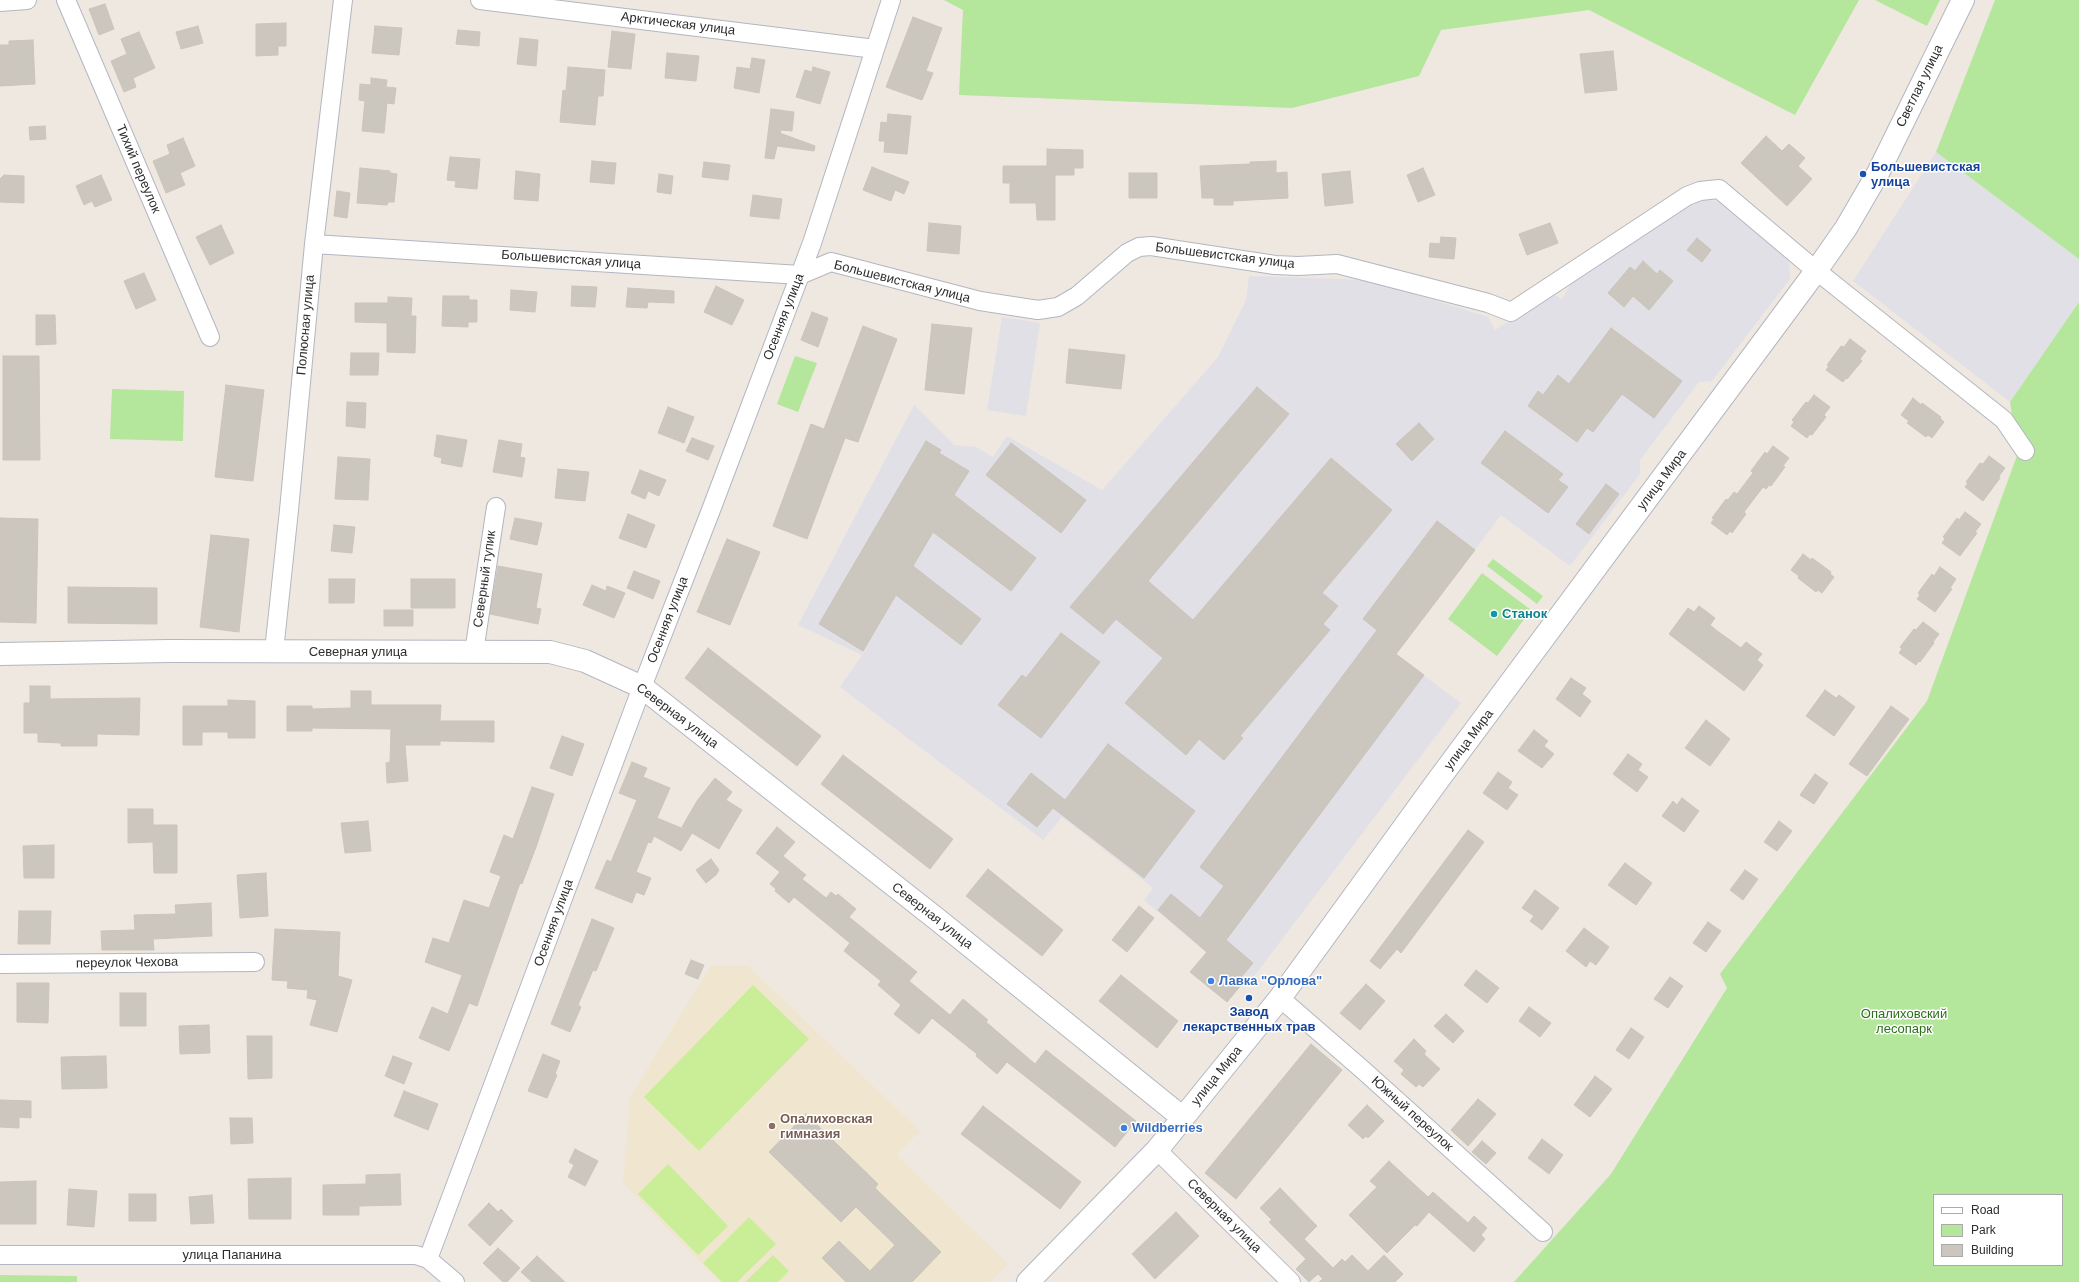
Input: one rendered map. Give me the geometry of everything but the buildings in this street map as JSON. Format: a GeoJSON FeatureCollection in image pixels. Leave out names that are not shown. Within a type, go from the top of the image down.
{"type":"FeatureCollection","features":[{"type":"Feature","properties":{"kind":"street"},"geometry":{"type":"LineString","coordinates":[[0,2],[27,0]]}},
{"type":"Feature","properties":{"kind":"street","name":"Тихий переулок"},"geometry":{"type":"LineString","coordinates":[[66,0],[210,338]]}},
{"type":"Feature","properties":{"kind":"street","name":"Полюсная улица"},"geometry":{"type":"LineString","coordinates":[[274,652],[290,502],[314,244],[343,0]]}},
{"type":"Feature","properties":{"kind":"street","name":"Арктическая улица"},"geometry":{"type":"LineString","coordinates":[[480,0],[876,49]]}},
{"type":"Feature","properties":{"kind":"street","name":"Осенняя улица"},"geometry":{"type":"LineString","coordinates":[[428,1259],[642,687],[800,275],[891,0]]}},
{"type":"Feature","properties":{"kind":"street","name":"Светлая улица"},"geometry":{"type":"LineString","coordinates":[[1878,173],[1963,0]]}},
{"type":"Feature","properties":{"kind":"street","name":"улица Мира"},"geometry":{"type":"LineString","coordinates":[[1028,1282],[1156,1150],[1280,998],[1436,783],[1816,271],[1846,228],[1878,173]]}},
{"type":"Feature","properties":{"kind":"street","name":"Большевистская улица"},"geometry":{"type":"LineString","coordinates":[[314,244],[800,275],[831,262],[980,301],[1038,310],[1058,307],[1077,296],[1127,253],[1139,247],[1151,246],[1275,265],[1298,266],[1337,264],[1488,304],[1512,312],[1687,196],[1700,191],[1719,189],[1816,271],[2004,420],[2025,451]]}},
{"type":"Feature","properties":{"kind":"street","name":"Северный тупик"},"geometry":{"type":"LineString","coordinates":[[474,652],[496,507]]}},
{"type":"Feature","properties":{"kind":"street","name":"Северная улица"},"geometry":{"type":"LineString","coordinates":[[0,654],[169,651],[550,652],[585,661],[642,687],[969,944],[1183,1118]]}},
{"type":"Feature","properties":{"kind":"street","name":"переулок Чехова"},"geometry":{"type":"LineString","coordinates":[[0,964],[254,962]]}},
{"type":"Feature","properties":{"kind":"street","name":"Южный переулок"},"geometry":{"type":"LineString","coordinates":[[1280,998],[1363,1070],[1543,1232]]}},
{"type":"Feature","properties":{"kind":"street","name":"Северная улица"},"geometry":{"type":"LineString","coordinates":[[1156,1150],[1291,1282]]}},
{"type":"Feature","properties":{"kind":"street","name":"улица Папанина"},"geometry":{"type":"LineString","coordinates":[[0,1255],[416,1255],[428,1259],[456,1282]]}},
{"type":"Feature","properties":{"kind":"shaded area"},"geometry":{"type":"Polygon","coordinates":[[[1936,152],[2079,259],[2079,302],[2010,402],[1853,281],[1936,152]]]}},
{"type":"Feature","properties":{"kind":"shaded area"},"geometry":{"type":"Polygon","coordinates":[[[1695,197],[1725,203],[1789,258],[1790,279],[1712,381],[1699,382],[1640,460],[1640,474],[1570,566],[1501,515],[1402,647],[1397,644],[1391,651],[1461,703],[1246,987],[1144,900],[1153,888],[1062,817],[1043,840],[840,687],[862,655],[798,625],[914,405],[954,445],[976,447],[993,457],[1007,436],[1102,490],[1218,357],[1246,300],[1249,276],[1369,280],[1488,317],[1495,330],[1552,294],[1562,299],[1573,279],[1695,197]]]}},
{"type":"Feature","properties":{"kind":"shaded area"},"geometry":{"type":"Polygon","coordinates":[[[1002,317],[1040,323],[1026,416],[987,410],[1002,317]]]}},
{"type":"Feature","properties":{"kind":"shaded area","name":"Опалиховская гимназия"},"geometry":{"type":"Polygon","coordinates":[[[711,965],[748,966],[920,1131],[897,1155],[1008,1264],[990,1282],[719,1282],[623,1183],[630,1097],[711,965]]]}},
{"type":"Feature","properties":{"kind":"green space"},"geometry":{"type":"Polygon","coordinates":[[[944,0],[1859,0],[1795,115],[1589,10],[1441,30],[1419,76],[1292,108],[959,95],[963,10],[944,0]]]}},
{"type":"Feature","properties":{"kind":"green space"},"geometry":{"type":"Polygon","coordinates":[[[1875,0],[1940,0],[1927,26],[1875,0]]]}},
{"type":"Feature","properties":{"kind":"green space"},"geometry":{"type":"Polygon","coordinates":[[[1995,0],[2079,0],[2079,259],[1936,152],[1995,0]]]}},
{"type":"Feature","properties":{"kind":"green space","name":"Опалиховский лесопарк"},"geometry":{"type":"Polygon","coordinates":[[[2079,302],[2079,1282],[1514,1282],[1611,1174],[1727,988],[1720,974],[1927,701],[2018,453],[2010,402],[2079,302]]]}},
{"type":"Feature","properties":{"kind":"green space"},"geometry":{"type":"Polygon","coordinates":[[[795,356],[817,363],[798,412],[777,404],[795,356]]]}},
{"type":"Feature","properties":{"kind":"green space"},"geometry":{"type":"Polygon","coordinates":[[[112,389],[184,391],[183,441],[110,439],[112,389]]]}},
{"type":"Feature","properties":{"kind":"green space"},"geometry":{"type":"Polygon","coordinates":[[[1493,559],[1543,596],[1537,604],[1487,566],[1493,559]]]}},
{"type":"Feature","properties":{"kind":"green space"},"geometry":{"type":"Polygon","coordinates":[[[1482,573],[1531,610],[1497,656],[1448,619],[1482,573]]]}},
{"type":"Feature","properties":{"kind":"green space"},"geometry":{"type":"Polygon","coordinates":[[[753,985],[809,1039],[699,1151],[644,1097],[753,985]]]}},
{"type":"Feature","properties":{"kind":"green space"},"geometry":{"type":"Polygon","coordinates":[[[668,1164],[728,1226],[698,1255],[638,1194],[668,1164]]]}},
{"type":"Feature","properties":{"kind":"green space"},"geometry":{"type":"Polygon","coordinates":[[[749,1217],[776,1244],[737,1282],[722,1282],[703,1263],[749,1217]]]}},
{"type":"Feature","properties":{"kind":"green space"},"geometry":{"type":"Polygon","coordinates":[[[773,1255],[789,1271],[778,1282],[745,1282],[773,1255]]]}},
{"type":"Feature","properties":{"kind":"green space"},"geometry":{"type":"Polygon","coordinates":[[[0,1275],[77,1276],[77,1282],[0,1282],[0,1275]]]}},
{"type":"Feature","properties":{"kind":"place","name":"Большевистская улица"},"geometry":{"type":"Point","coordinates":[1863,174]}},
{"type":"Feature","properties":{"kind":"place","name":"Станок"},"geometry":{"type":"Point","coordinates":[1494,614]}},
{"type":"Feature","properties":{"kind":"place","name":"Лавка \"Орлова\""},"geometry":{"type":"Point","coordinates":[1211,981]}},
{"type":"Feature","properties":{"kind":"place","name":"Завод лекарственных трав"},"geometry":{"type":"Point","coordinates":[1249,998]}},
{"type":"Feature","properties":{"kind":"place","name":"Опалиховская гимназия"},"geometry":{"type":"Point","coordinates":[772,1126]}},
{"type":"Feature","properties":{"kind":"place","name":"Wildberries"},"geometry":{"type":"Point","coordinates":[1124,1128]}}]}
